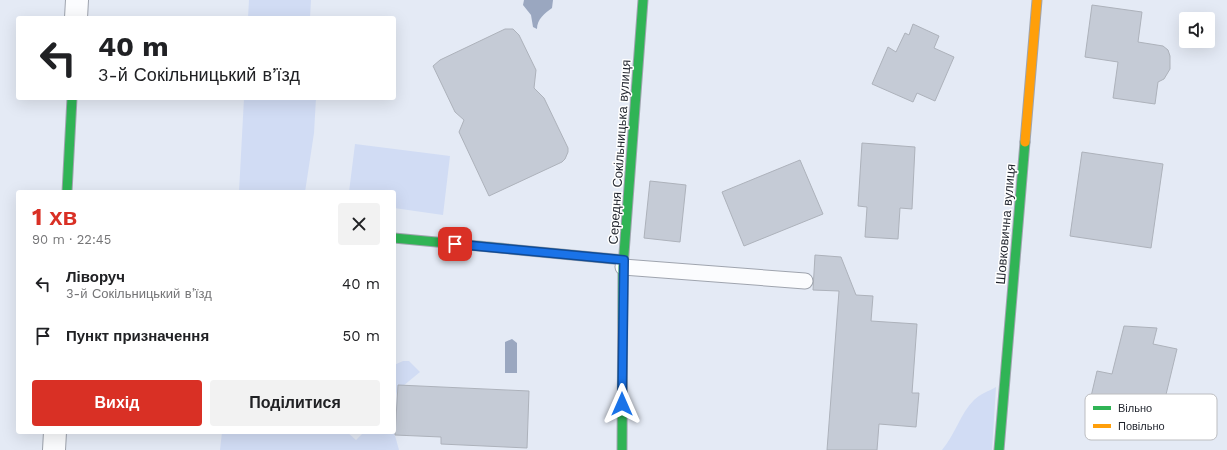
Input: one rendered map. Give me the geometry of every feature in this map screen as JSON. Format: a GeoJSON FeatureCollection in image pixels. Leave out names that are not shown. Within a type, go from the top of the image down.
{"type":"FeatureCollection","features":[{"type":"Feature","properties":{"kind":"street"},"geometry":{"type":"LineString","coordinates":[[76,16],[78,0]]}},
{"type":"Feature","properties":{"kind":"street","name":"Середня Сокільницька вулиця"},"geometry":{"type":"LineString","coordinates":[[622,450],[624,264],[643,0]]}},
{"type":"Feature","properties":{"kind":"street","name":"Шовковична вулиця"},"geometry":{"type":"LineString","coordinates":[[999,450],[1037,0]]}},
{"type":"Feature","properties":{"kind":"street"},"geometry":{"type":"LineString","coordinates":[[67,190],[72,100]]}},
{"type":"Feature","properties":{"kind":"street"},"geometry":{"type":"LineString","coordinates":[[396,238],[624,264]]}},
{"type":"Feature","properties":{"kind":"street"},"geometry":{"type":"LineString","coordinates":[[54,450],[55,434]]}},
{"type":"Feature","properties":{"kind":"lane"},"geometry":{"type":"LineString","coordinates":[[624,264],[805,281]]}},
{"type":"Feature","properties":{"kind":"shaded area"},"geometry":{"type":"Polygon","coordinates":[[[249,0],[311,0],[310,16],[248,16],[249,0]]]}},
{"type":"Feature","properties":{"kind":"shaded area"},"geometry":{"type":"Polygon","coordinates":[[[524,0],[553,0],[552,8],[540,19],[537,29],[533,27],[531,15],[523,5],[524,0]]]}},
{"type":"Feature","properties":{"kind":"shaded area"},"geometry":{"type":"Polygon","coordinates":[[[244,100],[316,100],[314,133],[305,190],[239,190],[244,100]]]}},
{"type":"Feature","properties":{"kind":"shaded area"},"geometry":{"type":"Polygon","coordinates":[[[355,144],[450,156],[443,215],[396,208],[396,190],[349,190],[355,144]]]}},
{"type":"Feature","properties":{"kind":"shaded area"},"geometry":{"type":"Polygon","coordinates":[[[512,339],[517,343],[517,373],[505,373],[505,342],[512,339]]]}},
{"type":"Feature","properties":{"kind":"shaded area"},"geometry":{"type":"Polygon","coordinates":[[[403,361],[409,361],[420,372],[397,391],[396,396],[396,364],[403,361]]]}},
{"type":"Feature","properties":{"kind":"shaded area"},"geometry":{"type":"Polygon","coordinates":[[[996,387],[992,450],[942,450],[951,438],[961,418],[974,400],[996,387]]]}},
{"type":"Feature","properties":{"kind":"shaded area"},"geometry":{"type":"Polygon","coordinates":[[[222,434],[349,434],[356,440],[362,434],[395,434],[399,450],[220,450],[222,434]]]}},
{"type":"Feature","properties":{"kind":"building"},"geometry":{"type":"Polygon","coordinates":[[[1092,5],[1142,12],[1138,42],[1163,46],[1168,50],[1170,56],[1170,69],[1164,79],[1158,82],[1155,104],[1113,98],[1118,62],[1085,57],[1092,5]]]}},
{"type":"Feature","properties":{"kind":"building"},"geometry":{"type":"Polygon","coordinates":[[[913,24],[939,36],[934,48],[954,57],[935,101],[917,93],[913,102],[872,84],[888,47],[896,52],[905,33],[909,35],[913,24]]]}},
{"type":"Feature","properties":{"kind":"building"},"geometry":{"type":"Polygon","coordinates":[[[505,29],[513,29],[519,35],[536,70],[534,88],[544,98],[568,148],[568,152],[562,162],[489,196],[459,132],[464,120],[455,112],[433,66],[440,60],[505,29]]]}},
{"type":"Feature","properties":{"kind":"building"},"geometry":{"type":"Polygon","coordinates":[[[862,143],[915,147],[912,209],[900,208],[898,239],[865,237],[867,207],[858,206],[862,143]]]}},
{"type":"Feature","properties":{"kind":"building"},"geometry":{"type":"Polygon","coordinates":[[[1082,152],[1163,164],[1151,248],[1070,236],[1082,152]]]}},
{"type":"Feature","properties":{"kind":"building"},"geometry":{"type":"Polygon","coordinates":[[[800,160],[823,214],[744,246],[722,192],[800,160]]]}},
{"type":"Feature","properties":{"kind":"building"},"geometry":{"type":"Polygon","coordinates":[[[650,181],[686,185],[680,242],[644,238],[650,181]]]}},
{"type":"Feature","properties":{"kind":"building"},"geometry":{"type":"Polygon","coordinates":[[[815,255],[841,257],[856,295],[873,296],[871,321],[917,324],[912,393],[919,393],[916,427],[879,424],[877,450],[827,450],[839,291],[813,290],[815,255]]]}},
{"type":"Feature","properties":{"kind":"building"},"geometry":{"type":"Polygon","coordinates":[[[1124,326],[1157,328],[1153,344],[1177,349],[1166,394],[1092,394],[1097,371],[1112,374],[1124,326]]]}},
{"type":"Feature","properties":{"kind":"building"},"geometry":{"type":"Polygon","coordinates":[[[398,385],[529,391],[527,448],[441,444],[441,437],[395,435],[398,385]]]}},
{"type":"Feature","properties":{"kind":"traffic: fast"},"geometry":{"type":"LineString","coordinates":[[622,450],[623,267],[643,0]]}},
{"type":"Feature","properties":{"kind":"traffic: fast"},"geometry":{"type":"LineString","coordinates":[[67,190],[72,100]]}},
{"type":"Feature","properties":{"kind":"traffic: fast"},"geometry":{"type":"LineString","coordinates":[[999,450],[1025,142]]}},
{"type":"Feature","properties":{"kind":"traffic: fast"},"geometry":{"type":"LineString","coordinates":[[396,238],[624,260]]}},
{"type":"Feature","properties":{"kind":"traffic: slow"},"geometry":{"type":"LineString","coordinates":[[1025,142],[1037,0]]}},
{"type":"Feature","properties":{"kind":"route"},"geometry":{"type":"LineString","coordinates":[[455,244],[624,260],[622,404]]}}]}
